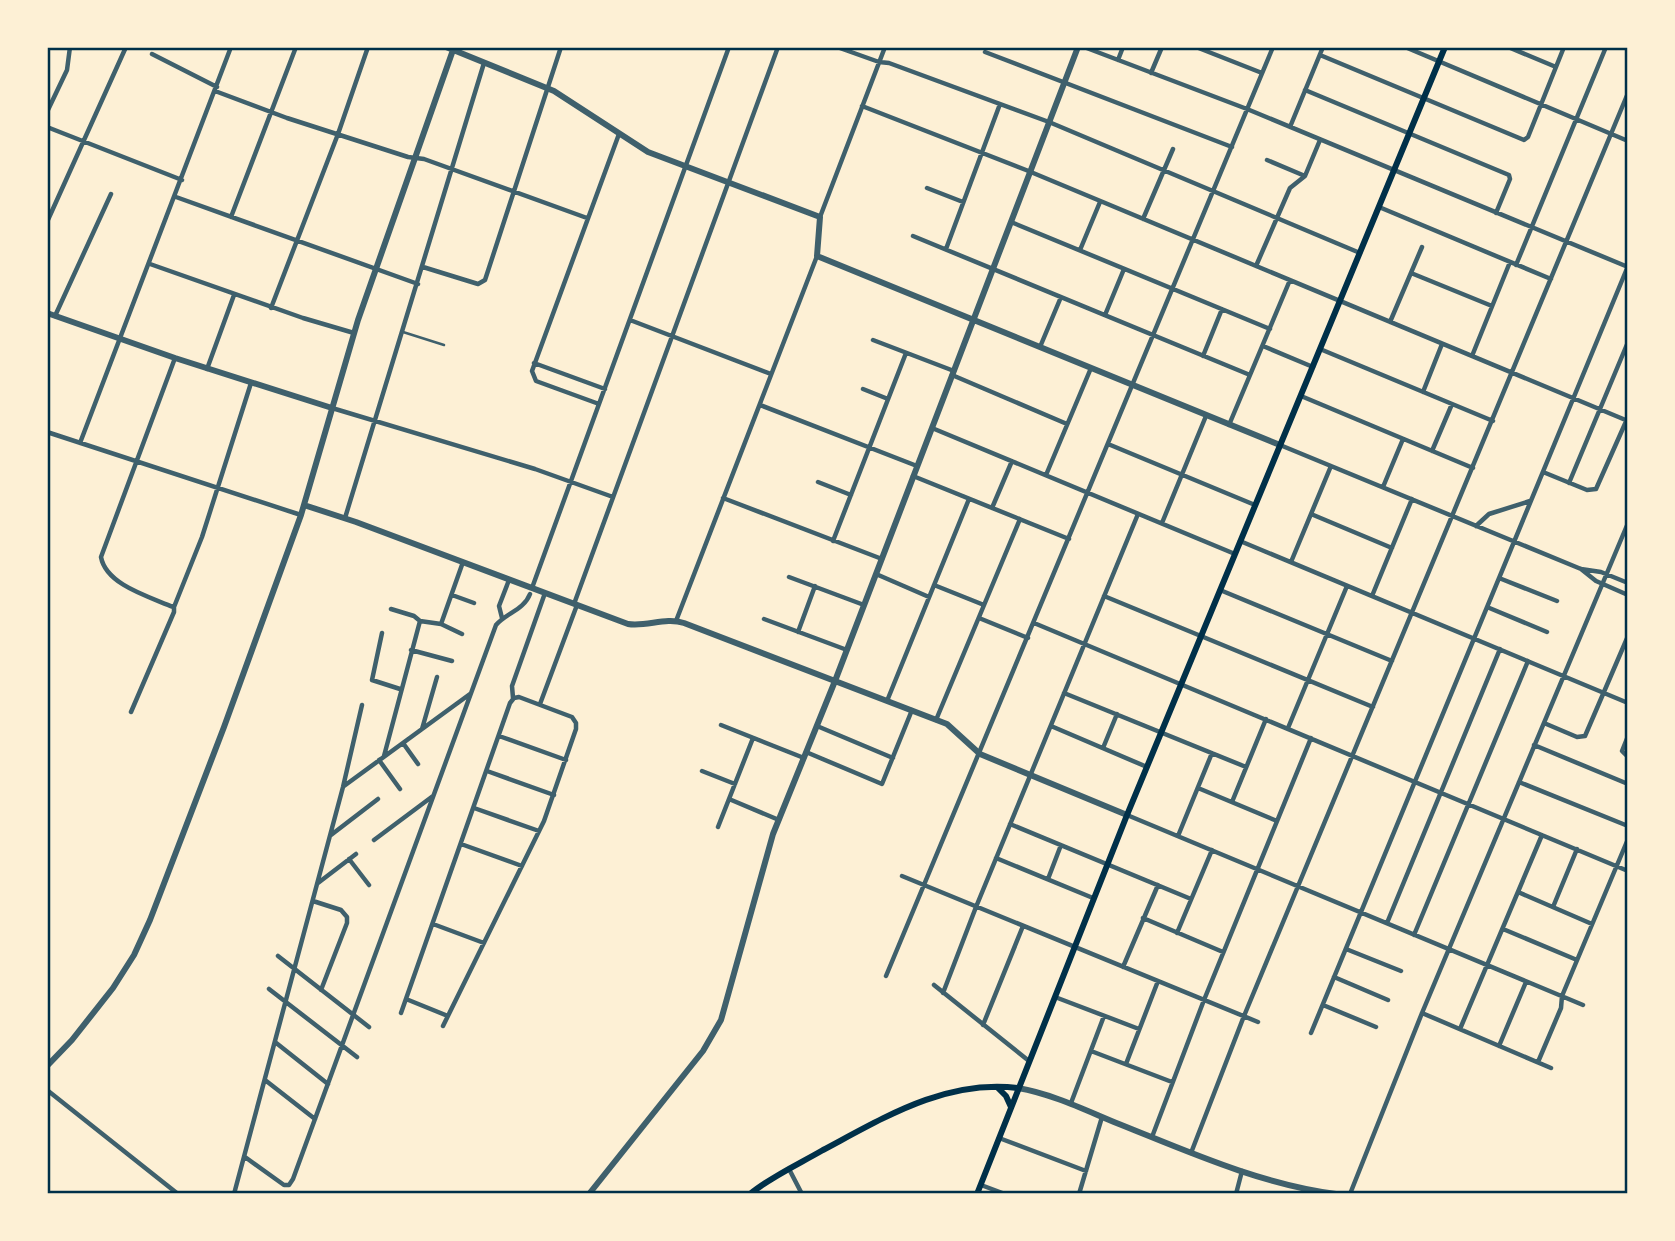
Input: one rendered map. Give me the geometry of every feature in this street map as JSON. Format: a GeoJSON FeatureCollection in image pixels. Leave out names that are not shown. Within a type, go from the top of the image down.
{"type":"FeatureCollection","features":[{"type":"Feature","properties":{"kind":"main road"},"geometry":{"type":"LineString","coordinates":[[977,1194],[1073,946],[1445,47]]}},
{"type":"Feature","properties":{"kind":"main road"},"geometry":{"type":"LineString","coordinates":[[750,1194],[789,1169],[921,1100],[948,1092],[996,1087],[1018,1088]]}},
{"type":"Feature","properties":{"kind":"main road"},"geometry":{"type":"LineString","coordinates":[[996,1087],[1006,1096],[1011,1109]]}},
{"type":"Feature","properties":{"kind":"street"},"geometry":{"type":"LineString","coordinates":[[47,112],[67,70],[70,47]]}},
{"type":"Feature","properties":{"kind":"street"},"geometry":{"type":"LineString","coordinates":[[47,222],[126,47]]}},
{"type":"Feature","properties":{"kind":"street"},"geometry":{"type":"LineString","coordinates":[[80,443],[231,47]]}},
{"type":"Feature","properties":{"kind":"street"},"geometry":{"type":"LineString","coordinates":[[232,217],[296,47]]}},
{"type":"Feature","properties":{"kind":"street"},"geometry":{"type":"LineString","coordinates":[[271,308],[338,134],[368,47]]}},
{"type":"Feature","properties":{"kind":"street"},"geometry":{"type":"LineString","coordinates":[[423,267],[482,283],[487,277],[561,47]]}},
{"type":"Feature","properties":{"kind":"street"},"geometry":{"type":"LineString","coordinates":[[245,1157],[284,1185],[289,1185],[496,625],[526,603],[531,591],[729,47]]}},
{"type":"Feature","properties":{"kind":"street"},"geometry":{"type":"LineString","coordinates":[[540,704],[778,47]]}},
{"type":"Feature","properties":{"kind":"street"},"geometry":{"type":"LineString","coordinates":[[837,47],[889,63],[1049,122],[1360,253]]}},
{"type":"Feature","properties":{"kind":"street"},"geometry":{"type":"LineString","coordinates":[[676,621],[817,256],[820,217],[885,47]]}},
{"type":"Feature","properties":{"kind":"street"},"geometry":{"type":"LineString","coordinates":[[589,1194],[694,1063],[716,1030],[729,998],[764,864],[779,820],[1078,47]]}},
{"type":"Feature","properties":{"kind":"street"},"geometry":{"type":"LineString","coordinates":[[1084,47],[1247,109],[1628,267],[1311,1033]]}},
{"type":"Feature","properties":{"kind":"street"},"geometry":{"type":"LineString","coordinates":[[1118,60],[1123,47]]}},
{"type":"Feature","properties":{"kind":"street"},"geometry":{"type":"LineString","coordinates":[[1151,73],[1162,47]]}},
{"type":"Feature","properties":{"kind":"street"},"geometry":{"type":"LineString","coordinates":[[1196,47],[1262,73]]}},
{"type":"Feature","properties":{"kind":"street"},"geometry":{"type":"LineString","coordinates":[[886,976],[1273,47]]}},
{"type":"Feature","properties":{"kind":"street"},"geometry":{"type":"LineString","coordinates":[[1290,127],[1323,47]]}},
{"type":"Feature","properties":{"kind":"street"},"geometry":{"type":"LineString","coordinates":[[1405,47],[1628,141]]}},
{"type":"Feature","properties":{"kind":"street"},"geometry":{"type":"LineString","coordinates":[[1508,47],[1556,67]]}},
{"type":"Feature","properties":{"kind":"street"},"geometry":{"type":"LineString","coordinates":[[1320,55],[1526,139],[1564,47]]}},
{"type":"Feature","properties":{"kind":"street"},"geometry":{"type":"LineString","coordinates":[[1472,356],[1492,306],[1531,227],[1606,47]]}},
{"type":"Feature","properties":{"kind":"street"},"geometry":{"type":"LineString","coordinates":[[47,1066],[72,1040],[113,988],[145,932],[224,727],[301,515],[354,332],[451,48],[547,88],[648,152],[820,217]]}},
{"type":"Feature","properties":{"kind":"street"},"geometry":{"type":"LineString","coordinates":[[985,52],[1231,146]]}},
{"type":"Feature","properties":{"kind":"street"},"geometry":{"type":"LineString","coordinates":[[152,54],[216,89],[271,113],[453,169],[587,218]]}},
{"type":"Feature","properties":{"kind":"street"},"geometry":{"type":"LineString","coordinates":[[345,518],[484,63]]}},
{"type":"Feature","properties":{"kind":"street"},"geometry":{"type":"LineString","coordinates":[[1305,90],[1510,176],[1496,213]]}},
{"type":"Feature","properties":{"kind":"street"},"geometry":{"type":"LineString","coordinates":[[1191,1153],[1244,1016],[1628,93]]}},
{"type":"Feature","properties":{"kind":"street"},"geometry":{"type":"LineString","coordinates":[[946,249],[1000,104]]}},
{"type":"Feature","properties":{"kind":"street"},"geometry":{"type":"LineString","coordinates":[[862,106],[1030,172],[1627,419],[1595,490],[1590,491],[1543,472]]}},
{"type":"Feature","properties":{"kind":"street"},"geometry":{"type":"LineString","coordinates":[[47,127],[182,180]]}},
{"type":"Feature","properties":{"kind":"street"},"geometry":{"type":"LineString","coordinates":[[599,404],[536,381],[532,374],[619,134]]}},
{"type":"Feature","properties":{"kind":"street"},"geometry":{"type":"LineString","coordinates":[[1256,266],[1290,187],[1305,176],[1320,140]]}},
{"type":"Feature","properties":{"kind":"street"},"geometry":{"type":"LineString","coordinates":[[1143,219],[1173,149]]}},
{"type":"Feature","properties":{"kind":"street"},"geometry":{"type":"LineString","coordinates":[[1267,160],[1305,176]]}},
{"type":"Feature","properties":{"kind":"street"},"geometry":{"type":"LineString","coordinates":[[928,188],[963,202]]}},
{"type":"Feature","properties":{"kind":"street"},"geometry":{"type":"LineString","coordinates":[[111,194],[51,314],[207,369],[613,497]]}},
{"type":"Feature","properties":{"kind":"street"},"geometry":{"type":"LineString","coordinates":[[176,197],[418,284]]}},
{"type":"Feature","properties":{"kind":"street"},"geometry":{"type":"LineString","coordinates":[[1080,250],[1100,202]]}},
{"type":"Feature","properties":{"kind":"street"},"geometry":{"type":"LineString","coordinates":[[1378,208],[1551,279]]}},
{"type":"Feature","properties":{"kind":"street"},"geometry":{"type":"LineString","coordinates":[[1011,222],[1269,329]]}},
{"type":"Feature","properties":{"kind":"street"},"geometry":{"type":"LineString","coordinates":[[913,236],[1250,375]]}},
{"type":"Feature","properties":{"kind":"street"},"geometry":{"type":"LineString","coordinates":[[1390,322],[1422,247]]}},
{"type":"Feature","properties":{"kind":"street"},"geometry":{"type":"LineString","coordinates":[[817,256],[1581,569],[1606,574],[1628,583]]}},
{"type":"Feature","properties":{"kind":"street"},"geometry":{"type":"LineString","coordinates":[[150,264],[271,308],[354,332]]}},
{"type":"Feature","properties":{"kind":"street"},"geometry":{"type":"LineString","coordinates":[[1105,315],[1124,269]]}},
{"type":"Feature","properties":{"kind":"street"},"geometry":{"type":"LineString","coordinates":[[1411,273],[1492,306]]}},
{"type":"Feature","properties":{"kind":"street"},"geometry":{"type":"LineString","coordinates":[[1229,425],[1290,280]]}},
{"type":"Feature","properties":{"kind":"street"},"geometry":{"type":"LineString","coordinates":[[207,369],[234,295]]}},
{"type":"Feature","properties":{"kind":"street"},"geometry":{"type":"LineString","coordinates":[[1040,347],[1061,297]]}},
{"type":"Feature","properties":{"kind":"street"},"geometry":{"type":"LineString","coordinates":[[1203,356],[1222,309]]}},
{"type":"Feature","properties":{"kind":"street"},"geometry":{"type":"LineString","coordinates":[[630,320],[771,374]]}},
{"type":"Feature","properties":{"kind":"street"},"geometry":{"type":"LineString","coordinates":[[873,340],[1067,424]]}},
{"type":"Feature","properties":{"kind":"street"},"geometry":{"type":"LineString","coordinates":[[1569,483],[1628,342]]}},
{"type":"Feature","properties":{"kind":"street"},"geometry":{"type":"LineString","coordinates":[[1423,392],[1443,344]]}},
{"type":"Feature","properties":{"kind":"street"},"geometry":{"type":"LineString","coordinates":[[1263,346],[1313,367]]}},
{"type":"Feature","properties":{"kind":"street"},"geometry":{"type":"LineString","coordinates":[[1320,349],[1493,421]]}},
{"type":"Feature","properties":{"kind":"street"},"geometry":{"type":"LineString","coordinates":[[833,541],[906,353]]}},
{"type":"Feature","properties":{"kind":"street"},"geometry":{"type":"LineString","coordinates":[[174,607],[123,584],[104,566],[101,559],[175,358]]}},
{"type":"Feature","properties":{"kind":"street"},"geometry":{"type":"LineString","coordinates":[[534,363],[605,389]]}},
{"type":"Feature","properties":{"kind":"street"},"geometry":{"type":"LineString","coordinates":[[1046,475],[1091,368]]}},
{"type":"Feature","properties":{"kind":"street"},"geometry":{"type":"LineString","coordinates":[[131,712],[174,612],[202,537],[251,383]]}},
{"type":"Feature","properties":{"kind":"street"},"geometry":{"type":"LineString","coordinates":[[863,389],[888,399]]}},
{"type":"Feature","properties":{"kind":"street"},"geometry":{"type":"LineString","coordinates":[[1301,396],[1473,468]]}},
{"type":"Feature","properties":{"kind":"street"},"geometry":{"type":"LineString","coordinates":[[1432,451],[1452,404]]}},
{"type":"Feature","properties":{"kind":"street"},"geometry":{"type":"LineString","coordinates":[[760,405],[917,466]]}},
{"type":"Feature","properties":{"kind":"street"},"geometry":{"type":"LineString","coordinates":[[1162,523],[1206,416]]}},
{"type":"Feature","properties":{"kind":"street"},"geometry":{"type":"LineString","coordinates":[[932,428],[1235,554]]}},
{"type":"Feature","properties":{"kind":"street"},"geometry":{"type":"LineString","coordinates":[[47,432],[301,515]]}},
{"type":"Feature","properties":{"kind":"street"},"geometry":{"type":"LineString","coordinates":[[1383,488],[1403,439]]}},
{"type":"Feature","properties":{"kind":"street"},"geometry":{"type":"LineString","coordinates":[[1108,444],[1255,505]]}},
{"type":"Feature","properties":{"kind":"street"},"geometry":{"type":"LineString","coordinates":[[992,508],[1012,461]]}},
{"type":"Feature","properties":{"kind":"street"},"geometry":{"type":"LineString","coordinates":[[1291,562],[1331,466]]}},
{"type":"Feature","properties":{"kind":"street"},"geometry":{"type":"LineString","coordinates":[[913,476],[1069,539]]}},
{"type":"Feature","properties":{"kind":"street"},"geometry":{"type":"LineString","coordinates":[[818,482],[851,495]]}},
{"type":"Feature","properties":{"kind":"street"},"geometry":{"type":"LineString","coordinates":[[723,498],[881,559]]}},
{"type":"Feature","properties":{"kind":"street"},"geometry":{"type":"LineString","coordinates":[[887,701],[969,499]]}},
{"type":"Feature","properties":{"kind":"street"},"geometry":{"type":"LineString","coordinates":[[1372,596],[1412,499]]}},
{"type":"Feature","properties":{"kind":"street"},"geometry":{"type":"LineString","coordinates":[[1476,526],[1489,514],[1531,500]]}},
{"type":"Feature","properties":{"kind":"street"},"geometry":{"type":"LineString","coordinates":[[304,505],[463,562],[531,591],[545,593],[628,624],[676,621],[912,710],[952,726],[980,754],[1583,1005]]}},
{"type":"Feature","properties":{"kind":"street"},"geometry":{"type":"LineString","coordinates":[[943,993],[976,906],[1138,513]]}},
{"type":"Feature","properties":{"kind":"street"},"geometry":{"type":"LineString","coordinates":[[1311,514],[1392,548]]}},
{"type":"Feature","properties":{"kind":"street"},"geometry":{"type":"LineString","coordinates":[[936,720],[1020,519]]}},
{"type":"Feature","properties":{"kind":"street"},"geometry":{"type":"LineString","coordinates":[[1350,1194],[1422,1013],[1628,523]]}},
{"type":"Feature","properties":{"kind":"street"},"geometry":{"type":"LineString","coordinates":[[1240,541],[1628,702]]}},
{"type":"Feature","properties":{"kind":"street"},"geometry":{"type":"LineString","coordinates":[[441,624],[463,562]]}},
{"type":"Feature","properties":{"kind":"street"},"geometry":{"type":"LineString","coordinates":[[1581,569],[1602,584],[1628,595]]}},
{"type":"Feature","properties":{"kind":"street"},"geometry":{"type":"LineString","coordinates":[[876,574],[929,597]]}},
{"type":"Feature","properties":{"kind":"street"},"geometry":{"type":"LineString","coordinates":[[789,576],[864,605]]}},
{"type":"Feature","properties":{"kind":"street"},"geometry":{"type":"LineString","coordinates":[[1499,578],[1557,601]]}},
{"type":"Feature","properties":{"kind":"street"},"geometry":{"type":"LineString","coordinates":[[502,618],[499,607],[509,580]]}},
{"type":"Feature","properties":{"kind":"street"},"geometry":{"type":"LineString","coordinates":[[934,585],[984,605]]}},
{"type":"Feature","properties":{"kind":"street"},"geometry":{"type":"LineString","coordinates":[[798,632],[815,586]]}},
{"type":"Feature","properties":{"kind":"street"},"geometry":{"type":"LineString","coordinates":[[1288,729],[1347,586]]}},
{"type":"Feature","properties":{"kind":"street"},"geometry":{"type":"LineString","coordinates":[[1220,590],[1392,661]]}},
{"type":"Feature","properties":{"kind":"street"},"geometry":{"type":"LineString","coordinates":[[401,1013],[513,699],[512,686],[545,593]]}},
{"type":"Feature","properties":{"kind":"street"},"geometry":{"type":"LineString","coordinates":[[452,595],[474,603]]}},
{"type":"Feature","properties":{"kind":"street"},"geometry":{"type":"LineString","coordinates":[[1104,596],[1373,707]]}},
{"type":"Feature","properties":{"kind":"street"},"geometry":{"type":"LineString","coordinates":[[1487,607],[1546,632]]}},
{"type":"Feature","properties":{"kind":"street"},"geometry":{"type":"LineString","coordinates":[[391,609],[414,616],[420,621],[441,624],[462,634]]}},
{"type":"Feature","properties":{"kind":"street"},"geometry":{"type":"LineString","coordinates":[[979,618],[1028,638]]}},
{"type":"Feature","properties":{"kind":"street"},"geometry":{"type":"LineString","coordinates":[[764,619],[846,650]]}},
{"type":"Feature","properties":{"kind":"street"},"geometry":{"type":"LineString","coordinates":[[400,789],[381,759],[420,621]]}},
{"type":"Feature","properties":{"kind":"street"},"geometry":{"type":"LineString","coordinates":[[1034,623],[1628,871]]}},
{"type":"Feature","properties":{"kind":"street"},"geometry":{"type":"LineString","coordinates":[[382,633],[372,680],[400,689]]}},
{"type":"Feature","properties":{"kind":"street"},"geometry":{"type":"LineString","coordinates":[[1544,723],[1583,737],[1628,636]]}},
{"type":"Feature","properties":{"kind":"street"},"geometry":{"type":"LineString","coordinates":[[1387,923],[1500,649]]}},
{"type":"Feature","properties":{"kind":"street"},"geometry":{"type":"LineString","coordinates":[[411,650],[452,661]]}},
{"type":"Feature","properties":{"kind":"street"},"geometry":{"type":"LineString","coordinates":[[1414,935],[1528,661]]}},
{"type":"Feature","properties":{"kind":"street"},"geometry":{"type":"LineString","coordinates":[[421,729],[436,677]]}},
{"type":"Feature","properties":{"kind":"street"},"geometry":{"type":"LineString","coordinates":[[344,787],[472,693]]}},
{"type":"Feature","properties":{"kind":"street"},"geometry":{"type":"LineString","coordinates":[[1064,693],[1246,767]]}},
{"type":"Feature","properties":{"kind":"street"},"geometry":{"type":"LineString","coordinates":[[443,1026],[539,831],[554,796],[576,729],[572,717],[519,697],[513,699]]}},
{"type":"Feature","properties":{"kind":"street"},"geometry":{"type":"LineString","coordinates":[[234,1194],[344,787],[362,705]]}},
{"type":"Feature","properties":{"kind":"street"},"geometry":{"type":"LineString","coordinates":[[721,725],[882,783],[912,710]]}},
{"type":"Feature","properties":{"kind":"street"},"geometry":{"type":"LineString","coordinates":[[1103,748],[1117,714]]}},
{"type":"Feature","properties":{"kind":"street"},"geometry":{"type":"LineString","coordinates":[[1232,802],[1266,719]]}},
{"type":"Feature","properties":{"kind":"street"},"geometry":{"type":"LineString","coordinates":[[817,726],[893,758]]}},
{"type":"Feature","properties":{"kind":"street"},"geometry":{"type":"LineString","coordinates":[[1051,726],[1147,766]]}},
{"type":"Feature","properties":{"kind":"street"},"geometry":{"type":"LineString","coordinates":[[499,736],[566,760]]}},
{"type":"Feature","properties":{"kind":"street"},"geometry":{"type":"LineString","coordinates":[[1628,736],[1622,750],[1628,757]]}},
{"type":"Feature","properties":{"kind":"street"},"geometry":{"type":"LineString","coordinates":[[718,827],[753,738]]}},
{"type":"Feature","properties":{"kind":"street"},"geometry":{"type":"LineString","coordinates":[[1152,1137],[1204,1000],[1311,738]]}},
{"type":"Feature","properties":{"kind":"street"},"geometry":{"type":"LineString","coordinates":[[403,743],[418,764]]}},
{"type":"Feature","properties":{"kind":"street"},"geometry":{"type":"LineString","coordinates":[[1534,745],[1628,784]]}},
{"type":"Feature","properties":{"kind":"street"},"geometry":{"type":"LineString","coordinates":[[1178,836],[1212,753]]}},
{"type":"Feature","properties":{"kind":"street"},"geometry":{"type":"LineString","coordinates":[[487,771],[554,796]]}},
{"type":"Feature","properties":{"kind":"street"},"geometry":{"type":"LineString","coordinates":[[702,771],[735,784]]}},
{"type":"Feature","properties":{"kind":"street"},"geometry":{"type":"LineString","coordinates":[[1519,782],[1628,826]]}},
{"type":"Feature","properties":{"kind":"street"},"geometry":{"type":"LineString","coordinates":[[1198,788],[1278,821]]}},
{"type":"Feature","properties":{"kind":"street"},"geometry":{"type":"LineString","coordinates":[[374,840],[434,795]]}},
{"type":"Feature","properties":{"kind":"street"},"geometry":{"type":"LineString","coordinates":[[330,836],[378,799]]}},
{"type":"Feature","properties":{"kind":"street"},"geometry":{"type":"LineString","coordinates":[[729,799],[779,820]]}},
{"type":"Feature","properties":{"kind":"street"},"geometry":{"type":"LineString","coordinates":[[474,808],[539,831]]}},
{"type":"Feature","properties":{"kind":"street"},"geometry":{"type":"LineString","coordinates":[[1010,824],[1191,899]]}},
{"type":"Feature","properties":{"kind":"street"},"geometry":{"type":"LineString","coordinates":[[1460,1029],[1542,835]]}},
{"type":"Feature","properties":{"kind":"street"},"geometry":{"type":"LineString","coordinates":[[1538,1062],[1561,1008],[1562,996],[1628,839]]}},
{"type":"Feature","properties":{"kind":"street"},"geometry":{"type":"LineString","coordinates":[[461,844],[522,866]]}},
{"type":"Feature","properties":{"kind":"street"},"geometry":{"type":"LineString","coordinates":[[1048,879],[1062,845]]}},
{"type":"Feature","properties":{"kind":"street"},"geometry":{"type":"LineString","coordinates":[[1553,907],[1577,849]]}},
{"type":"Feature","properties":{"kind":"street"},"geometry":{"type":"LineString","coordinates":[[1177,933],[1212,850]]}},
{"type":"Feature","properties":{"kind":"street"},"geometry":{"type":"LineString","coordinates":[[318,884],[356,854]]}},
{"type":"Feature","properties":{"kind":"street"},"geometry":{"type":"LineString","coordinates":[[996,858],[1093,898]]}},
{"type":"Feature","properties":{"kind":"street"},"geometry":{"type":"LineString","coordinates":[[349,859],[369,885]]}},
{"type":"Feature","properties":{"kind":"street"},"geometry":{"type":"LineString","coordinates":[[902,876],[1258,1022]]}},
{"type":"Feature","properties":{"kind":"street"},"geometry":{"type":"LineString","coordinates":[[1123,967],[1158,885]]}},
{"type":"Feature","properties":{"kind":"street"},"geometry":{"type":"LineString","coordinates":[[1518,892],[1592,924]]}},
{"type":"Feature","properties":{"kind":"street"},"geometry":{"type":"LineString","coordinates":[[313,901],[341,910],[347,917],[321,990]]}},
{"type":"Feature","properties":{"kind":"street"},"geometry":{"type":"LineString","coordinates":[[1143,919],[1224,952]]}},
{"type":"Feature","properties":{"kind":"street"},"geometry":{"type":"LineString","coordinates":[[433,924],[484,943]]}},
{"type":"Feature","properties":{"kind":"street"},"geometry":{"type":"LineString","coordinates":[[984,1026],[1023,926]]}},
{"type":"Feature","properties":{"kind":"street"},"geometry":{"type":"LineString","coordinates":[[1503,929],[1577,960]]}},
{"type":"Feature","properties":{"kind":"street"},"geometry":{"type":"LineString","coordinates":[[1346,948],[1401,971]]}},
{"type":"Feature","properties":{"kind":"street"},"geometry":{"type":"LineString","coordinates":[[278,956],[369,1027]]}},
{"type":"Feature","properties":{"kind":"street"},"geometry":{"type":"LineString","coordinates":[[1334,977],[1388,1000]]}},
{"type":"Feature","properties":{"kind":"street"},"geometry":{"type":"LineString","coordinates":[[1126,1064],[1158,981]]}},
{"type":"Feature","properties":{"kind":"street"},"geometry":{"type":"LineString","coordinates":[[1499,1046],[1527,982]]}},
{"type":"Feature","properties":{"kind":"street"},"geometry":{"type":"LineString","coordinates":[[933,985],[1029,1061]]}},
{"type":"Feature","properties":{"kind":"street"},"geometry":{"type":"LineString","coordinates":[[269,989],[357,1058]]}},
{"type":"Feature","properties":{"kind":"street"},"geometry":{"type":"LineString","coordinates":[[1054,997],[1139,1029]]}},
{"type":"Feature","properties":{"kind":"street"},"geometry":{"type":"LineString","coordinates":[[406,999],[448,1016]]}},
{"type":"Feature","properties":{"kind":"street"},"geometry":{"type":"LineString","coordinates":[[1323,1005],[1376,1027]]}},
{"type":"Feature","properties":{"kind":"street"},"geometry":{"type":"LineString","coordinates":[[1422,1013],[1551,1068]]}},
{"type":"Feature","properties":{"kind":"street"},"geometry":{"type":"LineString","coordinates":[[1070,1104],[1104,1016]]}},
{"type":"Feature","properties":{"kind":"street"},"geometry":{"type":"LineString","coordinates":[[275,1042],[328,1084]]}},
{"type":"Feature","properties":{"kind":"street"},"geometry":{"type":"LineString","coordinates":[[1091,1051],[1172,1082]]}},
{"type":"Feature","properties":{"kind":"street"},"geometry":{"type":"LineString","coordinates":[[265,1080],[315,1119]]}},
{"type":"Feature","properties":{"kind":"street"},"geometry":{"type":"LineString","coordinates":[[1018,1088],[1070,1104],[1242,1171],[1309,1191],[1336,1194]]}},
{"type":"Feature","properties":{"kind":"street"},"geometry":{"type":"LineString","coordinates":[[47,1090],[178,1194]]}},
{"type":"Feature","properties":{"kind":"street"},"geometry":{"type":"LineString","coordinates":[[1079,1194],[1102,1117]]}},
{"type":"Feature","properties":{"kind":"street"},"geometry":{"type":"LineString","coordinates":[[999,1138],[1086,1171]]}},
{"type":"Feature","properties":{"kind":"street"},"geometry":{"type":"LineString","coordinates":[[789,1169],[802,1194]]}},
{"type":"Feature","properties":{"kind":"street"},"geometry":{"type":"LineString","coordinates":[[1236,1194],[1242,1171]]}},
{"type":"Feature","properties":{"kind":"street"},"geometry":{"type":"LineString","coordinates":[[981,1185],[1005,1194]]}},
{"type":"Feature","properties":{"kind":"lane"},"geometry":{"type":"LineString","coordinates":[[403,332],[444,345]]}}]}
